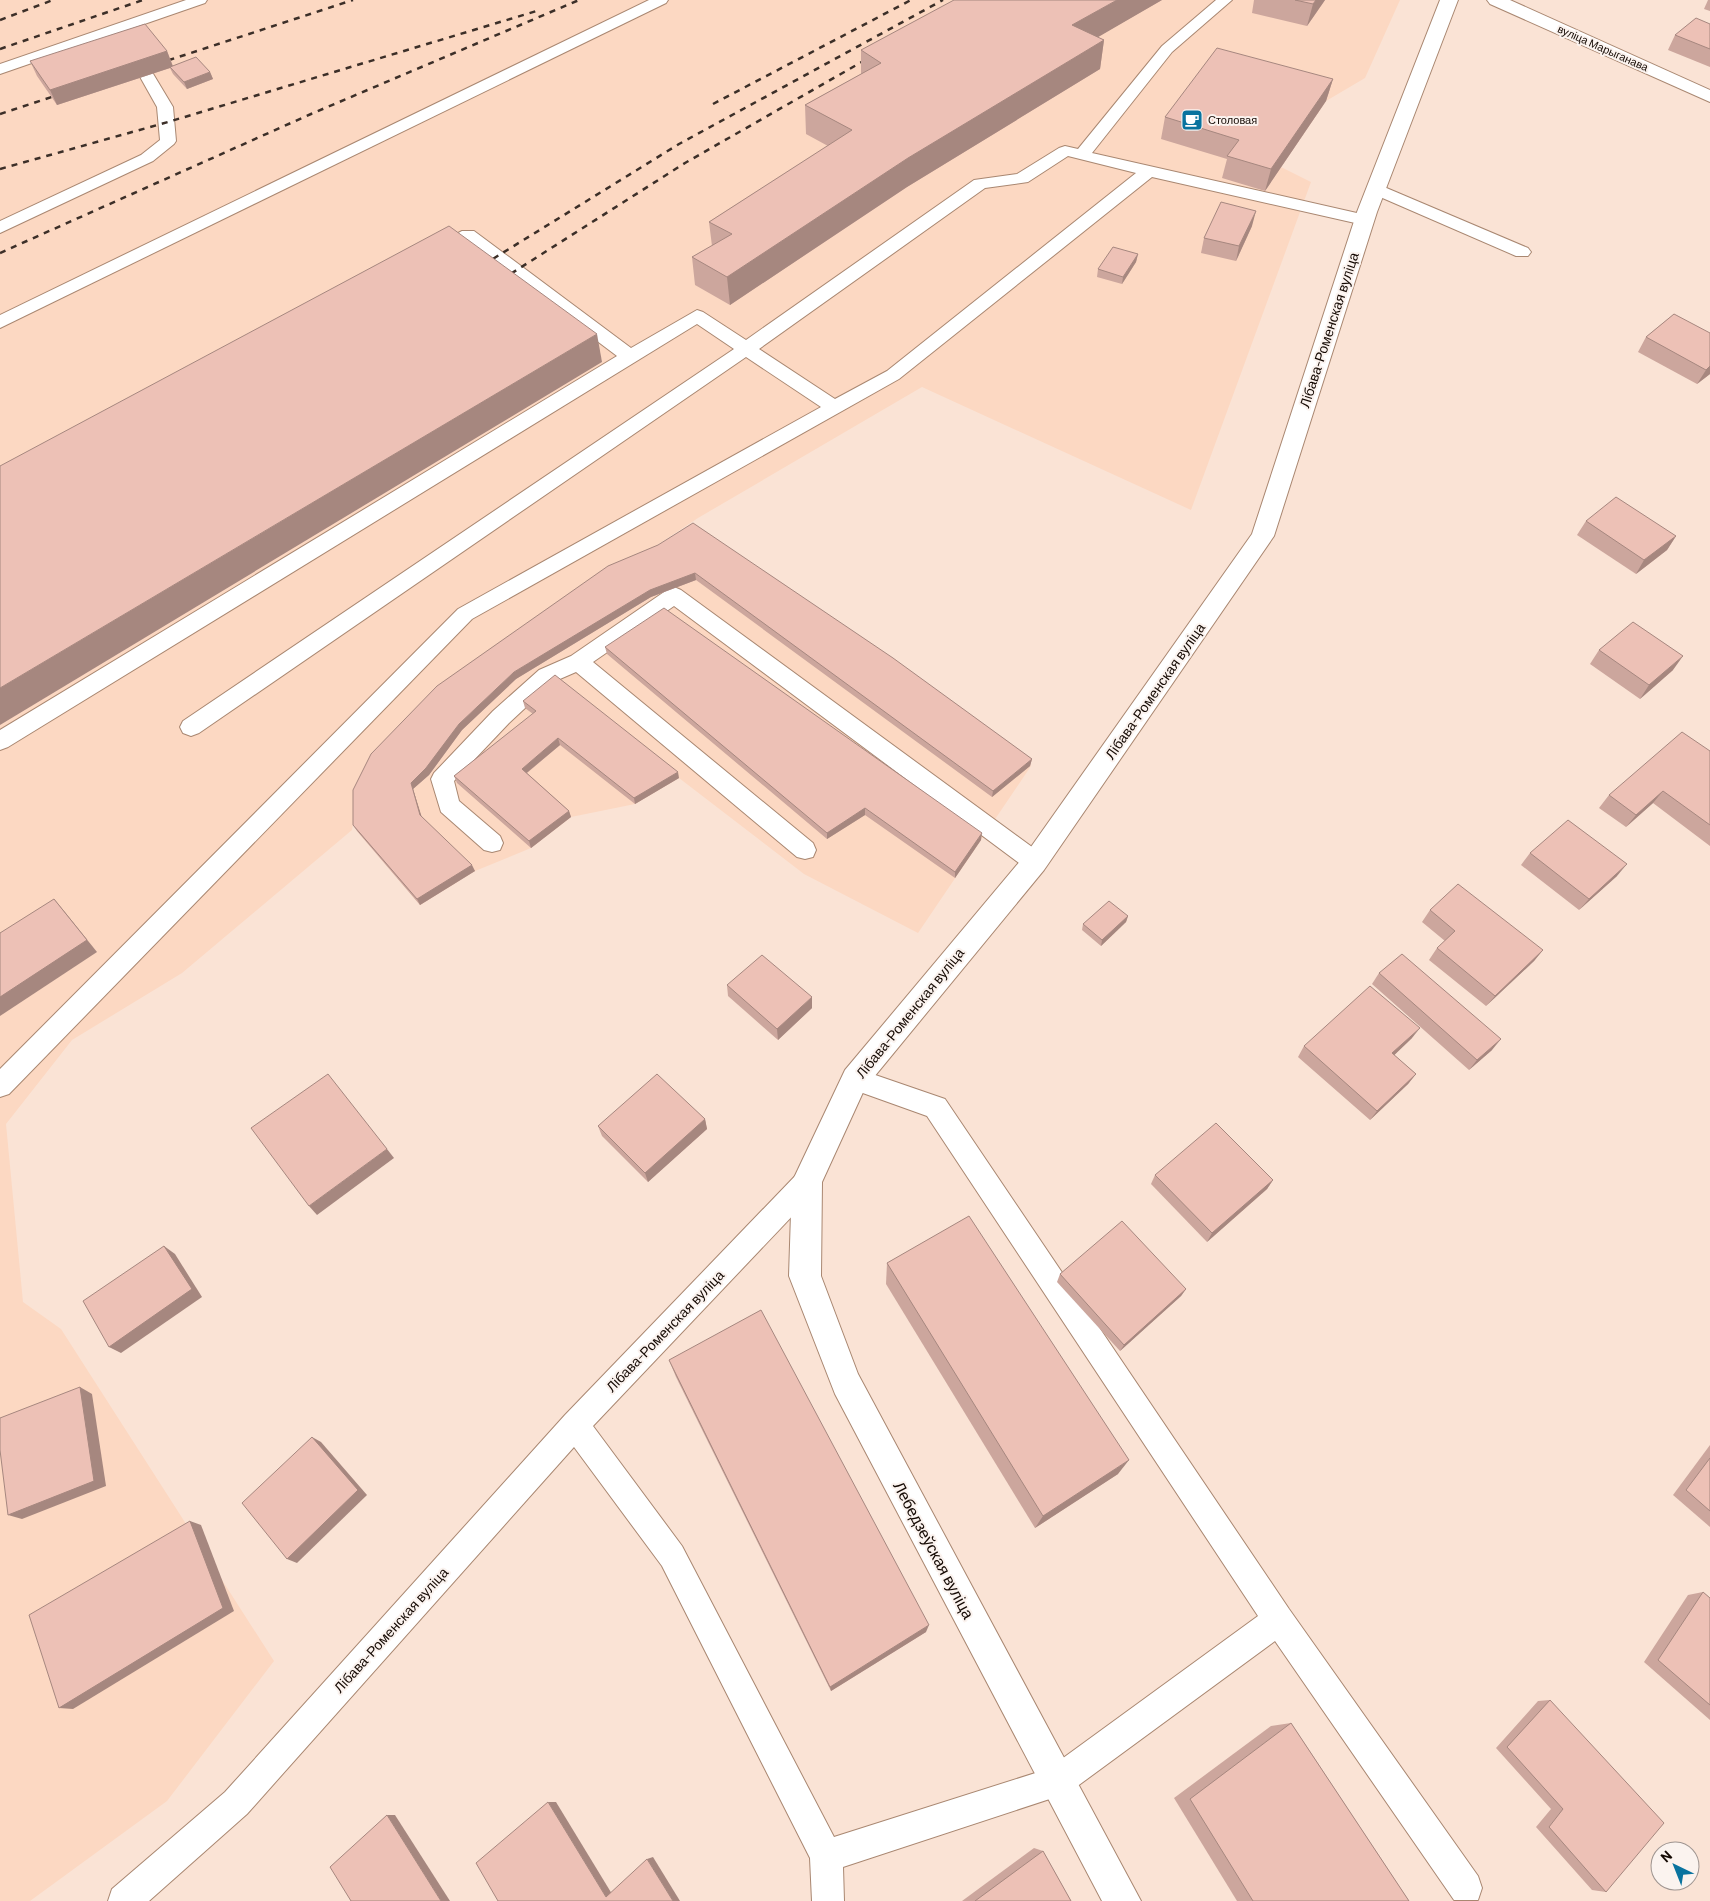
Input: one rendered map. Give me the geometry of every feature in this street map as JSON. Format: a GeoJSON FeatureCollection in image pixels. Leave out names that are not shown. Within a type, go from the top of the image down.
{"type":"FeatureCollection","features":[{"type":"Feature","properties":{"kind":"main road","name":"Лібава-Роменская вуліца"},"geometry":{"type":"LineString","coordinates":[[807,1182],[855,1079],[1035,862],[1263,536],[1364,220],[1378,189],[1449,0]]}},
{"type":"Feature","properties":{"kind":"main road","name":"вуліца Марыганава"},"geometry":{"type":"LineString","coordinates":[[1496,0],[1710,97]]}},
{"type":"Feature","properties":{"kind":"main road","name":"Лебедзеўская вуліца"},"geometry":{"type":"LineString","coordinates":[[807,1182],[805,1276],[846,1383],[1122,1901]]}},
{"type":"Feature","properties":{"kind":"lane"},"geometry":{"type":"LineString","coordinates":[[0,70],[200,0]]}},
{"type":"Feature","properties":{"kind":"lane"},"geometry":{"type":"LineString","coordinates":[[0,322],[661,0]]}},
{"type":"Feature","properties":{"kind":"lane"},"geometry":{"type":"LineString","coordinates":[[1082,155],[1167,48],[1225,0]]}},
{"type":"Feature","properties":{"kind":"lane"},"geometry":{"type":"LineString","coordinates":[[0,228],[147,158],[168,141],[165,107],[147,76]]}},
{"type":"Feature","properties":{"kind":"lane"},"geometry":{"type":"LineString","coordinates":[[191,727],[746,349],[980,184],[1022,178],[1065,151],[1364,220]]}},
{"type":"Feature","properties":{"kind":"lane"},"geometry":{"type":"LineString","coordinates":[[0,1086],[465,614],[893,376],[1149,171]]}},
{"type":"Feature","properties":{"kind":"lane"},"geometry":{"type":"LineString","coordinates":[[1378,189],[1522,252]]}},
{"type":"Feature","properties":{"kind":"lane"},"geometry":{"type":"LineString","coordinates":[[425,258],[468,235],[630,357]]}},
{"type":"Feature","properties":{"kind":"lane"},"geometry":{"type":"LineString","coordinates":[[0,741],[697,316],[835,408]]}},
{"type":"Feature","properties":{"kind":"lane"},"geometry":{"type":"LineString","coordinates":[[492,844],[449,806],[442,779],[501,717],[546,676],[578,662],[674,595],[1035,862]]}},
{"type":"Feature","properties":{"kind":"lane"},"geometry":{"type":"LineString","coordinates":[[578,662],[804,850]]}},
{"type":"Feature","properties":{"kind":"lane"},"geometry":{"type":"LineString","coordinates":[[855,1079],[936,1108],[1278,1620],[1466,1888]]}},
{"type":"Feature","properties":{"kind":"lane","name":"Лібава-Роменская вуліца"},"geometry":{"type":"LineString","coordinates":[[124,1901],[236,1803],[574,1425],[807,1182]]}},
{"type":"Feature","properties":{"kind":"lane"},"geometry":{"type":"LineString","coordinates":[[574,1425],[672,1556],[826,1856],[828,1901]]}},
{"type":"Feature","properties":{"kind":"lane"},"geometry":{"type":"LineString","coordinates":[[826,1856],[1057,1782],[1278,1620]]}},
{"type":"Feature","properties":{"kind":"shaded area"},"geometry":{"type":"Polygon","coordinates":[[[0,0],[1400,0],[1365,78],[1326,101],[1281,167],[1311,182],[1191,510],[922,387],[698,518],[627,565],[660,552],[892,665],[1031,766],[918,933],[804,874],[679,778],[635,804],[571,817],[531,848],[475,871],[420,905],[357,831],[356,802],[352,830],[182,973],[72,1040],[6,1124],[23,1302],[61,1329],[274,1661],[167,1801],[30,1901],[0,1901],[0,0]]]}},
{"type":"Feature","properties":{"kind":"building"},"geometry":{"type":"Polygon","coordinates":[[[954,0],[1117,0],[1072,25],[1104,40],[908,158],[727,277],[692,257],[732,234],[709,222],[852,130],[805,105],[881,63],[861,50],[954,0]]]}},
{"type":"Feature","properties":{"kind":"building"},"geometry":{"type":"Polygon","coordinates":[[[1295,0],[1316,0],[1313,4],[1295,0]]]}},
{"type":"Feature","properties":{"kind":"building"},"geometry":{"type":"Polygon","coordinates":[[[1696,18],[1710,24],[1710,49],[1675,35],[1696,18]]]}},
{"type":"Feature","properties":{"kind":"building"},"geometry":{"type":"Polygon","coordinates":[[[145,24],[167,51],[50,90],[30,61],[145,24]]]}},
{"type":"Feature","properties":{"kind":"building"},"geometry":{"type":"Polygon","coordinates":[[[1217,48],[1333,79],[1271,169],[1227,156],[1239,140],[1165,117],[1217,48]]]}},
{"type":"Feature","properties":{"kind":"building"},"geometry":{"type":"Polygon","coordinates":[[[196,57],[210,72],[184,82],[170,67],[196,57]]]}},
{"type":"Feature","properties":{"kind":"building"},"geometry":{"type":"Polygon","coordinates":[[[1221,202],[1256,211],[1239,246],[1204,238],[1221,202]]]}},
{"type":"Feature","properties":{"kind":"building"},"geometry":{"type":"Polygon","coordinates":[[[449,226],[597,334],[0,688],[0,466],[449,226]]]}},
{"type":"Feature","properties":{"kind":"building"},"geometry":{"type":"Polygon","coordinates":[[[1113,247],[1138,254],[1123,277],[1098,269],[1113,247]]]}},
{"type":"Feature","properties":{"kind":"building"},"geometry":{"type":"Polygon","coordinates":[[[1674,314],[1710,333],[1710,366],[1706,370],[1646,337],[1674,314]]]}},
{"type":"Feature","properties":{"kind":"building"},"geometry":{"type":"Polygon","coordinates":[[[1616,497],[1676,536],[1644,560],[1586,521],[1616,497]]]}},
{"type":"Feature","properties":{"kind":"building"},"geometry":{"type":"Polygon","coordinates":[[[693,523],[893,658],[1032,759],[993,791],[695,573],[650,590],[514,672],[459,724],[426,768],[411,783],[420,815],[472,865],[417,899],[353,825],[353,790],[371,754],[437,686],[608,566],[658,545],[693,523]]]}},
{"type":"Feature","properties":{"kind":"building"},"geometry":{"type":"Polygon","coordinates":[[[664,608],[982,833],[955,872],[865,808],[827,833],[605,647],[664,608]]]}},
{"type":"Feature","properties":{"kind":"building"},"geometry":{"type":"Polygon","coordinates":[[[1633,622],[1683,656],[1649,685],[1599,650],[1633,622]]]}},
{"type":"Feature","properties":{"kind":"building"},"geometry":{"type":"Polygon","coordinates":[[[555,675],[678,772],[634,798],[558,738],[522,769],[569,811],[529,841],[454,776],[536,711],[523,701],[555,675]]]}},
{"type":"Feature","properties":{"kind":"building"},"geometry":{"type":"Polygon","coordinates":[[[1682,732],[1710,751],[1710,825],[1663,791],[1636,815],[1609,795],[1682,732]]]}},
{"type":"Feature","properties":{"kind":"building"},"geometry":{"type":"Polygon","coordinates":[[[1568,820],[1627,864],[1589,899],[1530,853],[1568,820]]]}},
{"type":"Feature","properties":{"kind":"building"},"geometry":{"type":"Polygon","coordinates":[[[1458,884],[1543,950],[1495,996],[1437,948],[1455,931],[1430,910],[1458,884]]]}},
{"type":"Feature","properties":{"kind":"building"},"geometry":{"type":"Polygon","coordinates":[[[54,899],[87,940],[0,997],[0,933],[54,899]]]}},
{"type":"Feature","properties":{"kind":"building"},"geometry":{"type":"Polygon","coordinates":[[[1109,901],[1128,916],[1102,940],[1083,924],[1109,901]]]}},
{"type":"Feature","properties":{"kind":"building"},"geometry":{"type":"Polygon","coordinates":[[[1402,954],[1501,1039],[1477,1060],[1379,973],[1402,954]]]}},
{"type":"Feature","properties":{"kind":"building"},"geometry":{"type":"Polygon","coordinates":[[[762,955],[812,997],[777,1029],[727,985],[762,955]]]}},
{"type":"Feature","properties":{"kind":"building"},"geometry":{"type":"Polygon","coordinates":[[[1370,986],[1420,1028],[1392,1053],[1416,1074],[1377,1111],[1304,1046],[1370,986]]]}},
{"type":"Feature","properties":{"kind":"building"},"geometry":{"type":"Polygon","coordinates":[[[328,1074],[387,1149],[309,1206],[251,1128],[328,1074]]]}},
{"type":"Feature","properties":{"kind":"building"},"geometry":{"type":"Polygon","coordinates":[[[657,1074],[705,1119],[645,1173],[598,1126],[657,1074]]]}},
{"type":"Feature","properties":{"kind":"building"},"geometry":{"type":"Polygon","coordinates":[[[1216,1123],[1273,1180],[1212,1233],[1155,1175],[1216,1123]]]}},
{"type":"Feature","properties":{"kind":"building"},"geometry":{"type":"Polygon","coordinates":[[[969,1216],[1129,1460],[1043,1516],[887,1263],[969,1216]]]}},
{"type":"Feature","properties":{"kind":"building"},"geometry":{"type":"Polygon","coordinates":[[[1122,1221],[1186,1289],[1124,1345],[1060,1274],[1122,1221]]]}},
{"type":"Feature","properties":{"kind":"building"},"geometry":{"type":"Polygon","coordinates":[[[164,1246],[192,1289],[109,1347],[83,1301],[164,1246]]]}},
{"type":"Feature","properties":{"kind":"building"},"geometry":{"type":"Polygon","coordinates":[[[761,1310],[929,1625],[830,1687],[669,1360],[761,1310]]]}},
{"type":"Feature","properties":{"kind":"building"},"geometry":{"type":"Polygon","coordinates":[[[80,1387],[94,1481],[8,1515],[0,1450],[0,1418],[80,1387]]]}},
{"type":"Feature","properties":{"kind":"building"},"geometry":{"type":"Polygon","coordinates":[[[312,1437],[358,1490],[287,1559],[242,1503],[312,1437]]]}},
{"type":"Feature","properties":{"kind":"building"},"geometry":{"type":"Polygon","coordinates":[[[1710,1458],[1710,1511],[1686,1490],[1710,1458]]]}},
{"type":"Feature","properties":{"kind":"building"},"geometry":{"type":"Polygon","coordinates":[[[190,1521],[223,1608],[59,1708],[29,1615],[190,1521]]]}},
{"type":"Feature","properties":{"kind":"building"},"geometry":{"type":"Polygon","coordinates":[[[1703,1592],[1710,1598],[1710,1705],[1658,1660],[1703,1592]]]}},
{"type":"Feature","properties":{"kind":"building"},"geometry":{"type":"Polygon","coordinates":[[[1550,1700],[1664,1823],[1606,1892],[1549,1827],[1563,1809],[1507,1747],[1550,1700]]]}},
{"type":"Feature","properties":{"kind":"building"},"geometry":{"type":"Polygon","coordinates":[[[1291,1723],[1409,1901],[1253,1901],[1190,1799],[1291,1723]]]}},
{"type":"Feature","properties":{"kind":"building"},"geometry":{"type":"Polygon","coordinates":[[[548,1802],[606,1897],[647,1859],[673,1901],[498,1901],[476,1863],[548,1802]]]}},
{"type":"Feature","properties":{"kind":"building"},"geometry":{"type":"Polygon","coordinates":[[[387,1815],[441,1901],[351,1901],[330,1867],[387,1815]]]}},
{"type":"Feature","properties":{"kind":"building"},"geometry":{"type":"Polygon","coordinates":[[[1043,1851],[1071,1901],[975,1901],[1043,1851]]]}},
{"type":"Feature","properties":{"kind":"railway"},"geometry":{"type":"LineString","coordinates":[[0,20],[53,0]]}},
{"type":"Feature","properties":{"kind":"railway"},"geometry":{"type":"LineString","coordinates":[[0,49],[143,0]]}},
{"type":"Feature","properties":{"kind":"railway"},"geometry":{"type":"LineString","coordinates":[[157,64],[353,0]]}},
{"type":"Feature","properties":{"kind":"railway"},"geometry":{"type":"LineString","coordinates":[[0,253],[311,114],[579,0]]}},
{"type":"Feature","properties":{"kind":"railway"},"geometry":{"type":"LineString","coordinates":[[713,104],[911,0]]}},
{"type":"Feature","properties":{"kind":"railway"},"geometry":{"type":"LineString","coordinates":[[483,265],[679,144],[943,0]]}},
{"type":"Feature","properties":{"kind":"railway"},"geometry":{"type":"LineString","coordinates":[[0,169],[168,122],[540,10]]}},
{"type":"Feature","properties":{"kind":"railway"},"geometry":{"type":"LineString","coordinates":[[501,280],[685,163],[874,55]]}},
{"type":"Feature","properties":{"kind":"railway"},"geometry":{"type":"LineString","coordinates":[[0,114],[64,93]]}},
{"type":"Feature","properties":{"kind":"place","name":"Столовая"},"geometry":{"type":"Point","coordinates":[1192,120]}}]}
